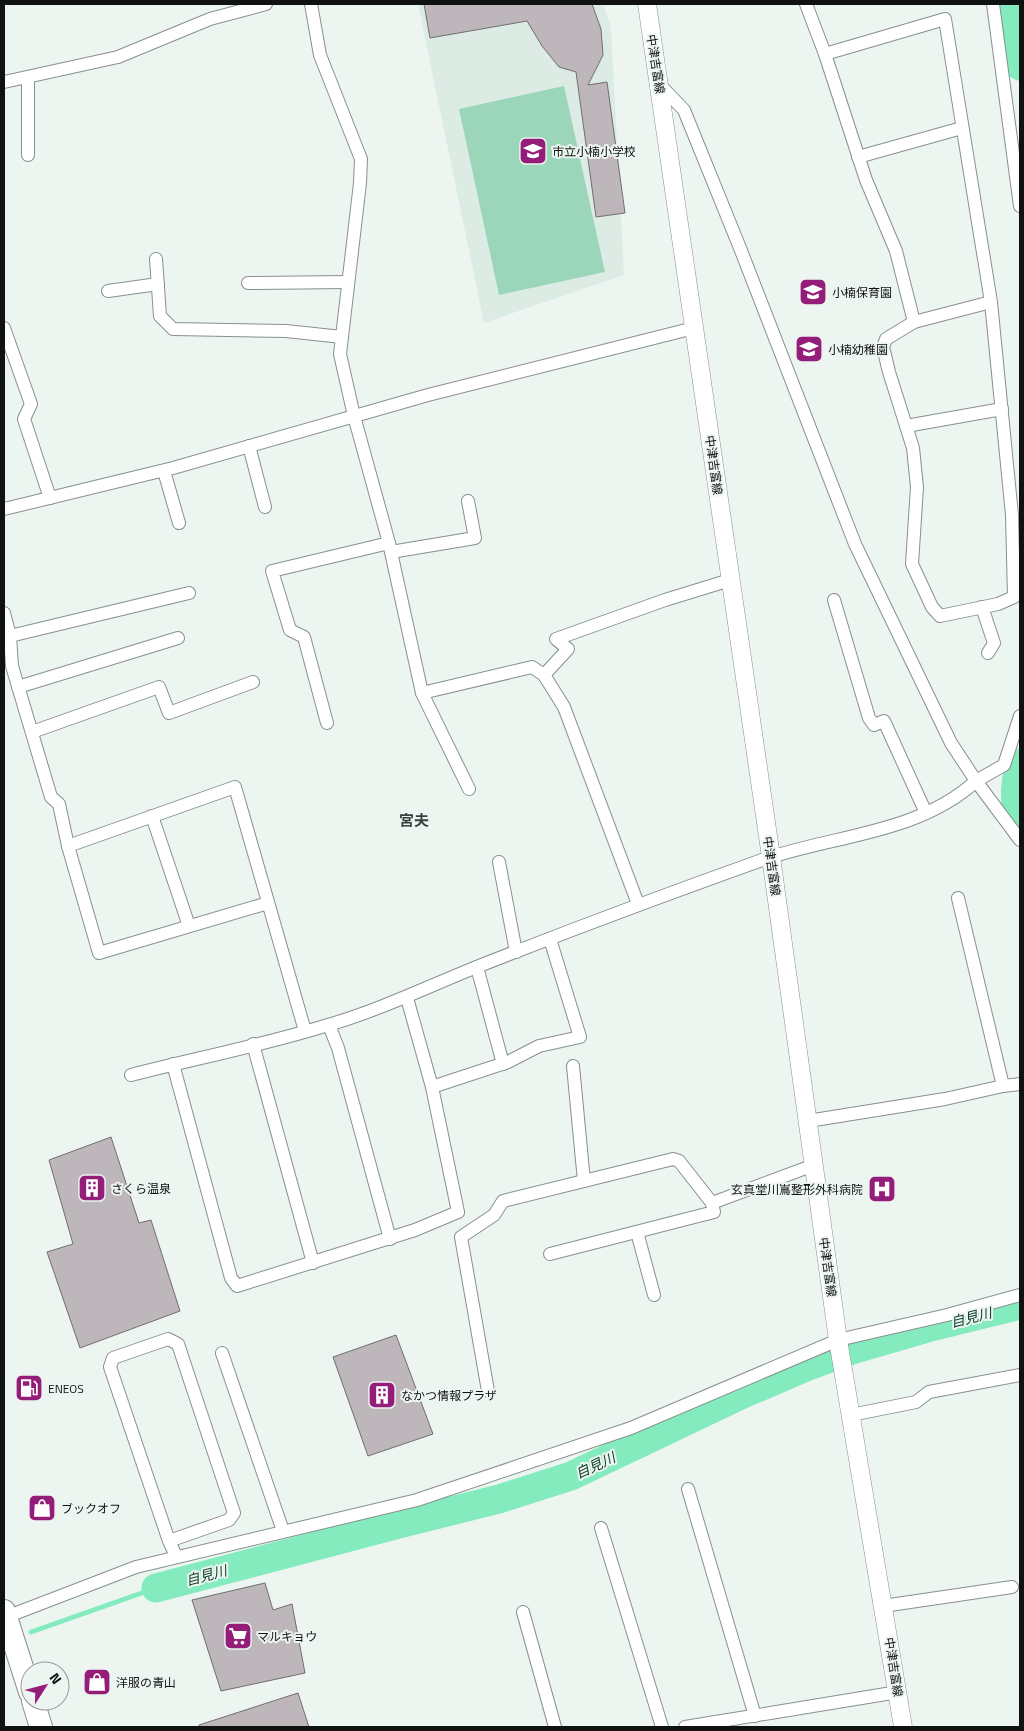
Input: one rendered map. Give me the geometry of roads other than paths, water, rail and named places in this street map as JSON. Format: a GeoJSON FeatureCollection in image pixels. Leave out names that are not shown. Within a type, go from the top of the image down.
{"type":"FeatureCollection","features":[{"type":"Feature","properties":{"kind":"highway"},"geometry":{"type":"LineString","coordinates":[[5,1614],[10,1648],[20,1670]]}},
{"type":"Feature","properties":{"kind":"highway"},"geometry":{"type":"LineString","coordinates":[[36,1711],[41,1727]]}},
{"type":"Feature","properties":{"kind":"main road","name":"中津吉富線"},"geometry":{"type":"LineString","coordinates":[[647,4],[771,857],[838,1340],[903,1727]]}},
{"type":"Feature","properties":{"kind":"street"},"geometry":{"type":"LineString","coordinates":[[4,82],[118,57],[210,19],[266,4]]}},
{"type":"Feature","properties":{"kind":"street"},"geometry":{"type":"LineString","coordinates":[[311,4],[320,55],[361,159],[340,354],[354,416],[390,547],[422,693],[468,789]]}},
{"type":"Feature","properties":{"kind":"street"},"geometry":{"type":"LineString","coordinates":[[806,4],[825,54],[866,180],[896,251],[914,322]]}},
{"type":"Feature","properties":{"kind":"street"},"geometry":{"type":"LineString","coordinates":[[993,4],[1020,206]]}},
{"type":"Feature","properties":{"kind":"street"},"geometry":{"type":"LineString","coordinates":[[825,54],[944,19],[991,302],[1012,516],[1014,597],[998,604],[940,616],[932,607],[912,564],[917,487],[913,448],[883,347],[886,339],[914,322],[991,302]]}},
{"type":"Feature","properties":{"kind":"street"},"geometry":{"type":"LineString","coordinates":[[28,77],[28,155]]}},
{"type":"Feature","properties":{"kind":"street"},"geometry":{"type":"LineString","coordinates":[[659,84],[684,110],[740,248],[855,544],[951,743],[976,781],[1020,840]]}},
{"type":"Feature","properties":{"kind":"street"},"geometry":{"type":"LineString","coordinates":[[858,157],[962,128]]}},
{"type":"Feature","properties":{"kind":"street"},"geometry":{"type":"LineString","coordinates":[[156,259],[160,316],[173,329],[286,331],[342,337]]}},
{"type":"Feature","properties":{"kind":"street"},"geometry":{"type":"LineString","coordinates":[[248,283],[348,282]]}},
{"type":"Feature","properties":{"kind":"street"},"geometry":{"type":"LineString","coordinates":[[108,290],[158,284]]}},
{"type":"Feature","properties":{"kind":"street"},"geometry":{"type":"LineString","coordinates":[[4,328],[32,404],[24,419],[50,498]]}},
{"type":"Feature","properties":{"kind":"street"},"geometry":{"type":"LineString","coordinates":[[4,508],[164,471],[428,395],[694,328]]}},
{"type":"Feature","properties":{"kind":"street"},"geometry":{"type":"LineString","coordinates":[[906,426],[1002,410]]}},
{"type":"Feature","properties":{"kind":"street"},"geometry":{"type":"LineString","coordinates":[[249,446],[265,507]]}},
{"type":"Feature","properties":{"kind":"street"},"geometry":{"type":"LineString","coordinates":[[164,471],[179,523]]}},
{"type":"Feature","properties":{"kind":"street"},"geometry":{"type":"LineString","coordinates":[[327,722],[304,637],[290,630],[272,571],[390,547],[475,538],[468,501]]}},
{"type":"Feature","properties":{"kind":"street"},"geometry":{"type":"LineString","coordinates":[[544,676],[568,649],[556,639],[665,600],[730,580]]}},
{"type":"Feature","properties":{"kind":"street"},"geometry":{"type":"LineString","coordinates":[[10,636],[189,593]]}},
{"type":"Feature","properties":{"kind":"street"},"geometry":{"type":"LineString","coordinates":[[834,600],[869,718],[874,724],[884,721],[926,813]]}},
{"type":"Feature","properties":{"kind":"street"},"geometry":{"type":"LineString","coordinates":[[982,607],[994,643],[988,653]]}},
{"type":"Feature","properties":{"kind":"street"},"geometry":{"type":"LineString","coordinates":[[4,613],[10,636],[12,666],[51,797],[59,804],[68,846],[99,953],[268,903]]}},
{"type":"Feature","properties":{"kind":"street"},"geometry":{"type":"LineString","coordinates":[[18,687],[178,638]]}},
{"type":"Feature","properties":{"kind":"street"},"geometry":{"type":"LineString","coordinates":[[422,693],[532,667],[544,676],[564,707],[638,904]]}},
{"type":"Feature","properties":{"kind":"street"},"geometry":{"type":"LineString","coordinates":[[32,732],[159,687],[169,713],[253,682]]}},
{"type":"Feature","properties":{"kind":"street"},"geometry":{"type":"LineString","coordinates":[[131,1075],[329,1025],[406,998],[477,967],[638,904],[771,857],[859,835],[919,817],[962,793],[976,781],[1004,765],[1020,716]]}},
{"type":"Feature","properties":{"kind":"street"},"geometry":{"type":"LineString","coordinates":[[68,846],[235,787],[305,1031]]}},
{"type":"Feature","properties":{"kind":"street"},"geometry":{"type":"LineString","coordinates":[[152,816],[189,926]]}},
{"type":"Feature","properties":{"kind":"street"},"geometry":{"type":"LineString","coordinates":[[499,862],[516,952]]}},
{"type":"Feature","properties":{"kind":"street"},"geometry":{"type":"LineString","coordinates":[[958,898],[1003,1086]]}},
{"type":"Feature","properties":{"kind":"street"},"geometry":{"type":"LineString","coordinates":[[432,1087],[503,1064],[539,1046],[580,1037],[550,938]]}},
{"type":"Feature","properties":{"kind":"street"},"geometry":{"type":"LineString","coordinates":[[477,967],[503,1064]]}},
{"type":"Feature","properties":{"kind":"street"},"geometry":{"type":"LineString","coordinates":[[173,1064],[231,1278],[237,1286],[415,1230],[458,1212],[432,1087],[406,998]]}},
{"type":"Feature","properties":{"kind":"street"},"geometry":{"type":"LineString","coordinates":[[329,1025],[338,1048],[390,1238]]}},
{"type":"Feature","properties":{"kind":"street"},"geometry":{"type":"LineString","coordinates":[[253,1044],[313,1263]]}},
{"type":"Feature","properties":{"kind":"street"},"geometry":{"type":"LineString","coordinates":[[573,1066],[584,1181]]}},
{"type":"Feature","properties":{"kind":"street"},"geometry":{"type":"LineString","coordinates":[[808,1121],[946,1099],[1020,1084]]}},
{"type":"Feature","properties":{"kind":"street"},"geometry":{"type":"LineString","coordinates":[[488,1391],[461,1237],[494,1215],[503,1201],[673,1159],[679,1162],[712,1203],[714,1212],[550,1254]]}},
{"type":"Feature","properties":{"kind":"street"},"geometry":{"type":"LineString","coordinates":[[712,1203],[814,1165]]}},
{"type":"Feature","properties":{"kind":"street"},"geometry":{"type":"LineString","coordinates":[[637,1232],[654,1296]]}},
{"type":"Feature","properties":{"kind":"street"},"geometry":{"type":"LineString","coordinates":[[5,1614],[118,1573],[176,1556],[417,1500],[631,1428],[838,1340],[947,1315],[1020,1295]]}},
{"type":"Feature","properties":{"kind":"street"},"geometry":{"type":"LineString","coordinates":[[169,1542],[229,1520],[234,1513],[178,1344],[168,1339],[113,1358],[110,1367],[169,1542],[176,1556]]}},
{"type":"Feature","properties":{"kind":"street"},"geometry":{"type":"LineString","coordinates":[[222,1353],[283,1531]]}},
{"type":"Feature","properties":{"kind":"street"},"geometry":{"type":"LineString","coordinates":[[850,1415],[916,1402],[929,1392],[1020,1375]]}},
{"type":"Feature","properties":{"kind":"street"},"geometry":{"type":"LineString","coordinates":[[688,1489],[756,1716]]}},
{"type":"Feature","properties":{"kind":"street"},"geometry":{"type":"LineString","coordinates":[[601,1528],[662,1727]]}},
{"type":"Feature","properties":{"kind":"street"},"geometry":{"type":"LineString","coordinates":[[884,1606],[1012,1587]]}},
{"type":"Feature","properties":{"kind":"street"},"geometry":{"type":"LineString","coordinates":[[523,1612],[555,1727]]}},
{"type":"Feature","properties":{"kind":"street"},"geometry":{"type":"LineString","coordinates":[[685,1727],[898,1692]]}},
{"type":"Feature","properties":{"kind":"waterway","name":"自見川"},"geometry":{"type":"LineString","coordinates":[[1008,4],[1020,66]]}},
{"type":"Feature","properties":{"kind":"waterway","name":"自見川"},"geometry":{"type":"LineString","coordinates":[[1020,763],[1016,791],[1016,805],[1020,818]]}},
{"type":"Feature","properties":{"kind":"waterway","name":"自見川"},"geometry":{"type":"LineString","coordinates":[[156,1588],[499,1499],[571,1476],[743,1394],[806,1367],[855,1349],[927,1328],[1020,1305]]}},
{"type":"Feature","properties":{"kind":"waterway"},"geometry":{"type":"LineString","coordinates":[[31,1632],[156,1588]]}},
{"type":"Feature","properties":{"kind":"place","name":"市立小楠小学校"},"geometry":{"type":"Point","coordinates":[533,151]}},
{"type":"Feature","properties":{"kind":"place","name":"小楠保育園"},"geometry":{"type":"Point","coordinates":[813,292]}},
{"type":"Feature","properties":{"kind":"place","name":"小楠幼稚園"},"geometry":{"type":"Point","coordinates":[809,349]}},
{"type":"Feature","properties":{"kind":"place","name":"さくら温泉"},"geometry":{"type":"Point","coordinates":[92,1188]}},
{"type":"Feature","properties":{"kind":"place","name":"玄真堂川嶌整形外科病院"},"geometry":{"type":"Point","coordinates":[882,1189]}},
{"type":"Feature","properties":{"kind":"place","name":"ENEOS"},"geometry":{"type":"Point","coordinates":[29,1388]}},
{"type":"Feature","properties":{"kind":"place","name":"なかつ情報プラザ"},"geometry":{"type":"Point","coordinates":[382,1395]}},
{"type":"Feature","properties":{"kind":"place","name":"ブックオフ"},"geometry":{"type":"Point","coordinates":[42,1508]}},
{"type":"Feature","properties":{"kind":"place","name":"マルキョウ"},"geometry":{"type":"Point","coordinates":[238,1636]}},
{"type":"Feature","properties":{"kind":"place","name":"洋服の青山"},"geometry":{"type":"Point","coordinates":[97,1682]}},
{"type":"Feature","properties":{"kind":"district","name":"宮夫"},"geometry":{"type":"Point","coordinates":[414,820]}}]}
